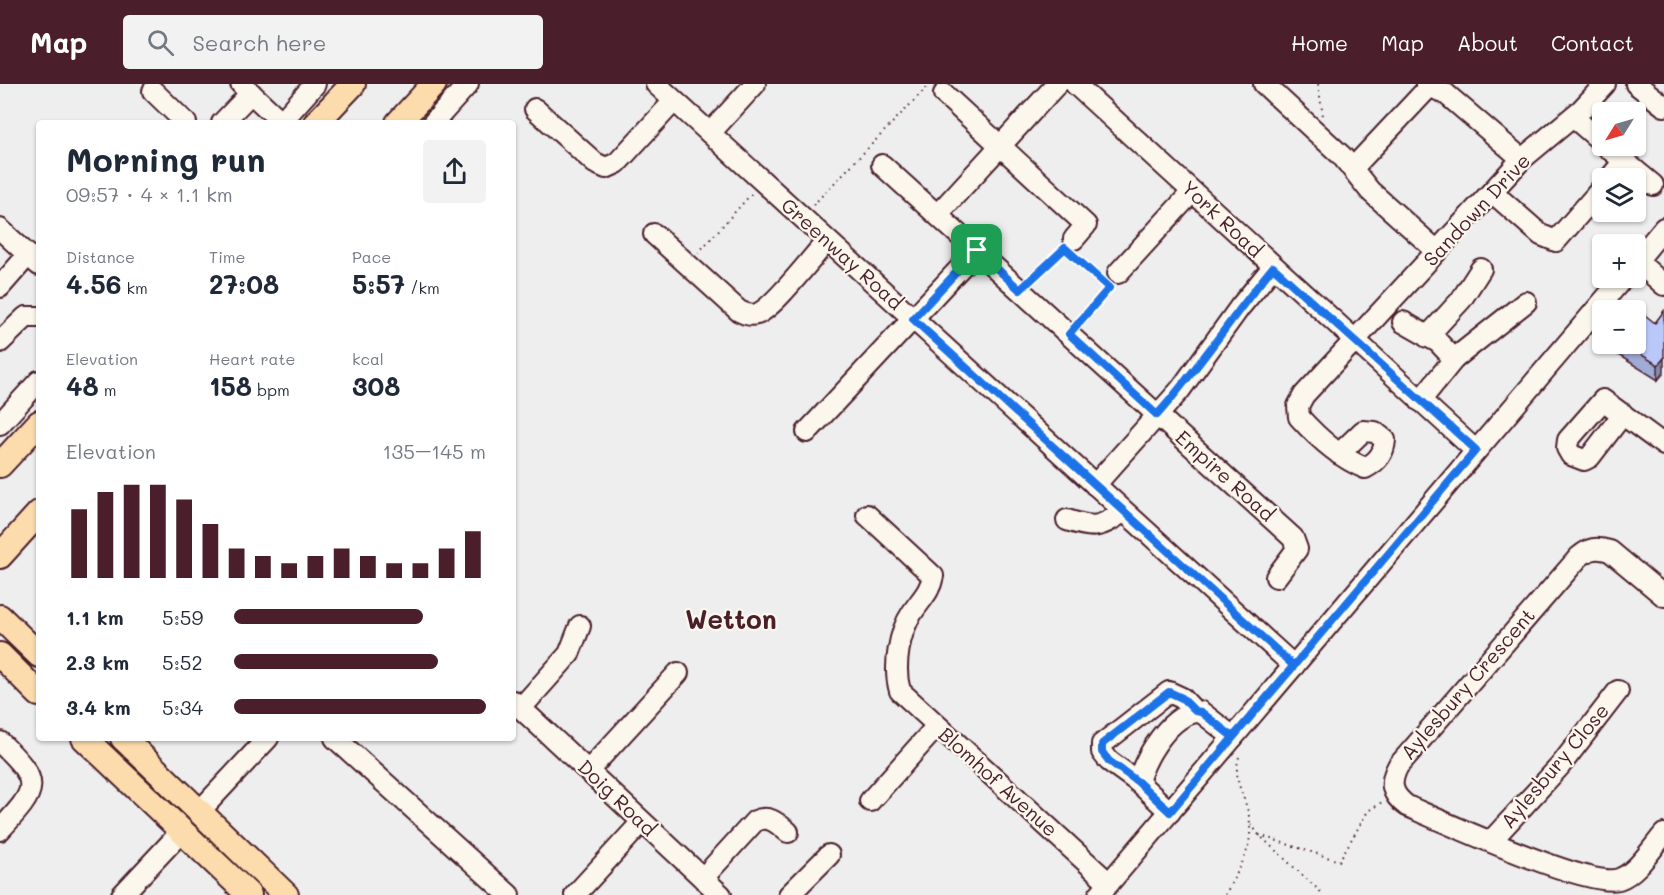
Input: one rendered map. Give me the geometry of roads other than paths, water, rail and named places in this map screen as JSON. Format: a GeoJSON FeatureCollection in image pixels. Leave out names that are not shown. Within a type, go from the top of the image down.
{"type":"FeatureCollection","features":[{"type":"Feature","properties":{"kind":"main road"},"geometry":{"type":"LineString","coordinates":[[319,120],[353,84]]}},
{"type":"Feature","properties":{"kind":"main road"},"geometry":{"type":"LineString","coordinates":[[401,120],[434,84]]}},
{"type":"Feature","properties":{"kind":"main road"},"geometry":{"type":"LineString","coordinates":[[0,465],[36,426]]}},
{"type":"Feature","properties":{"kind":"main road"},"geometry":{"type":"LineString","coordinates":[[0,556],[36,516]]}},
{"type":"Feature","properties":{"kind":"main road"},"geometry":{"type":"LineString","coordinates":[[0,617],[36,652]]}},
{"type":"Feature","properties":{"kind":"main road"},"geometry":{"type":"LineString","coordinates":[[0,655],[36,691]]}},
{"type":"Feature","properties":{"kind":"main road"},"geometry":{"type":"LineString","coordinates":[[87,741],[249,895]]}},
{"type":"Feature","properties":{"kind":"main road"},"geometry":{"type":"LineString","coordinates":[[126,741],[198,813],[286,895]]}},
{"type":"Feature","properties":{"kind":"street"},"geometry":{"type":"LineString","coordinates":[[285,120],[315,84]]}},
{"type":"Feature","properties":{"kind":"street"},"geometry":{"type":"LineString","coordinates":[[436,120],[468,84]]}},
{"type":"Feature","properties":{"kind":"street","name":"Greenway Road"},"geometry":{"type":"LineString","coordinates":[[656,84],[1294,666]]}},
{"type":"Feature","properties":{"kind":"street"},"geometry":{"type":"LineString","coordinates":[[710,133],[755,84]]}},
{"type":"Feature","properties":{"kind":"street"},"geometry":{"type":"LineString","coordinates":[[938,214],[1057,84]]}},
{"type":"Feature","properties":{"kind":"street","name":"York Road"},"geometry":{"type":"LineString","coordinates":[[1075,84],[1354,342],[1476,450]]}},
{"type":"Feature","properties":{"kind":"street"},"geometry":{"type":"LineString","coordinates":[[1264,84],[1353,168],[1370,191],[1437,251]]}},
{"type":"Feature","properties":{"kind":"street","name":"Sandown Drive"},"geometry":{"type":"LineString","coordinates":[[1339,454],[1299,417],[1298,406],[1304,395],[1522,159],[1573,117],[1605,84]]}},
{"type":"Feature","properties":{"kind":"street"},"geometry":{"type":"LineString","coordinates":[[1636,84],[1664,106]]}},
{"type":"Feature","properties":{"kind":"street"},"geometry":{"type":"LineString","coordinates":[[1353,168],[1428,85],[1446,94],[1468,111],[1522,159]]}},
{"type":"Feature","properties":{"kind":"street"},"geometry":{"type":"LineString","coordinates":[[224,120],[246,88],[281,120]]}},
{"type":"Feature","properties":{"kind":"street"},"geometry":{"type":"LineString","coordinates":[[937,89],[1086,225],[1069,243]]}},
{"type":"Feature","properties":{"kind":"street"},"geometry":{"type":"LineString","coordinates":[[153,91],[183,120]]}},
{"type":"Feature","properties":{"kind":"street"},"geometry":{"type":"LineString","coordinates":[[535,109],[595,164],[606,168],[617,163],[674,101]]}},
{"type":"Feature","properties":{"kind":"street"},"geometry":{"type":"LineString","coordinates":[[1573,117],[1592,133]]}},
{"type":"Feature","properties":{"kind":"street"},"geometry":{"type":"LineString","coordinates":[[1618,156],[1653,185]]}},
{"type":"Feature","properties":{"kind":"street"},"geometry":{"type":"LineString","coordinates":[[1618,168],[1624,161]]}},
{"type":"Feature","properties":{"kind":"street","name":"Empire Road"},"geometry":{"type":"LineString","coordinates":[[882,165],[1296,543],[1295,555],[1276,577]]}},
{"type":"Feature","properties":{"kind":"street"},"geometry":{"type":"LineString","coordinates":[[1118,273],[1192,192]]}},
{"type":"Feature","properties":{"kind":"street"},"geometry":{"type":"LineString","coordinates":[[1492,192],[1541,235],[1556,242],[1592,200]]}},
{"type":"Feature","properties":{"kind":"street"},"geometry":{"type":"LineString","coordinates":[[1646,250],[1664,228]]}},
{"type":"Feature","properties":{"kind":"street"},"geometry":{"type":"LineString","coordinates":[[0,229],[33,260],[0,287]]}},
{"type":"Feature","properties":{"kind":"street"},"geometry":{"type":"LineString","coordinates":[[654,234],[739,311],[755,315],[770,305],[827,241]]}},
{"type":"Feature","properties":{"kind":"street"},"geometry":{"type":"LineString","coordinates":[[807,432],[977,250]]}},
{"type":"Feature","properties":{"kind":"street"},"geometry":{"type":"LineString","coordinates":[[1095,485],[1180,390],[1240,307],[1273,267]]}},
{"type":"Feature","properties":{"kind":"street"},"geometry":{"type":"LineString","coordinates":[[1427,337],[1461,300],[1481,269]]}},
{"type":"Feature","properties":{"kind":"street"},"geometry":{"type":"LineString","coordinates":[[1646,270],[1664,285]]}},
{"type":"Feature","properties":{"kind":"street"},"geometry":{"type":"LineString","coordinates":[[1104,889],[1170,812],[1236,746],[1294,666],[1614,288]]}},
{"type":"Feature","properties":{"kind":"street"},"geometry":{"type":"LineString","coordinates":[[1420,401],[1454,359],[1526,302]]}},
{"type":"Feature","properties":{"kind":"street"},"geometry":{"type":"LineString","coordinates":[[0,342],[26,317],[36,317]]}},
{"type":"Feature","properties":{"kind":"street"},"geometry":{"type":"LineString","coordinates":[[1403,322],[1438,342],[1454,359]]}},
{"type":"Feature","properties":{"kind":"street"},"geometry":{"type":"LineString","coordinates":[[0,424],[36,384]]}},
{"type":"Feature","properties":{"kind":"street"},"geometry":{"type":"LineString","coordinates":[[1623,414],[1664,446]]}},
{"type":"Feature","properties":{"kind":"street"},"geometry":{"type":"LineString","coordinates":[[1067,520],[1087,527],[1096,526],[1105,524],[1123,512]]}},
{"type":"Feature","properties":{"kind":"street","name":"Blomhof Avenue"},"geometry":{"type":"LineString","coordinates":[[867,514],[933,576],[929,592],[905,626],[898,676],[898,685],[903,695],[1104,889]]}},
{"type":"Feature","properties":{"kind":"street","name":"Aylesbury Crescent"},"geometry":{"type":"LineString","coordinates":[[1491,841],[1407,806],[1395,795],[1391,786],[1398,766],[1579,556],[1589,549],[1599,548],[1610,551],[1664,596]]}},
{"type":"Feature","properties":{"kind":"street"},"geometry":{"type":"LineString","coordinates":[[517,705],[569,654],[580,626]]}},
{"type":"Feature","properties":{"kind":"street"},"geometry":{"type":"LineString","coordinates":[[589,770],[678,673]]}},
{"type":"Feature","properties":{"kind":"street","name":"Aylesbury Close"},"geometry":{"type":"LineString","coordinates":[[1491,841],[1560,766],[1618,691]]}},
{"type":"Feature","properties":{"kind":"street"},"geometry":{"type":"LineString","coordinates":[[1170,812],[1138,782],[1109,761],[1102,752],[1102,744],[1161,696],[1174,692],[1195,711],[1201,712],[1236,746]]}},
{"type":"Feature","properties":{"kind":"street"},"geometry":{"type":"LineString","coordinates":[[1161,696],[1177,721]]}},
{"type":"Feature","properties":{"kind":"street","name":"Doig Road"},"geometry":{"type":"LineString","coordinates":[[517,705],[722,895]]}},
{"type":"Feature","properties":{"kind":"street"},"geometry":{"type":"LineString","coordinates":[[1138,782],[1148,758],[1177,721],[1195,711]]}},
{"type":"Feature","properties":{"kind":"street"},"geometry":{"type":"LineString","coordinates":[[870,801],[937,726]]}},
{"type":"Feature","properties":{"kind":"street"},"geometry":{"type":"LineString","coordinates":[[198,813],[265,741]]}},
{"type":"Feature","properties":{"kind":"street"},"geometry":{"type":"LineString","coordinates":[[338,741],[509,895]]}},
{"type":"Feature","properties":{"kind":"street"},"geometry":{"type":"LineString","coordinates":[[0,742],[25,768],[32,783],[29,796],[23,805],[0,830]]}},
{"type":"Feature","properties":{"kind":"street"},"geometry":{"type":"LineString","coordinates":[[703,878],[755,821],[764,818],[772,820],[788,832]]}},
{"type":"Feature","properties":{"kind":"street"},"geometry":{"type":"LineString","coordinates":[[575,895],[642,822]]}},
{"type":"Feature","properties":{"kind":"street"},"geometry":{"type":"LineString","coordinates":[[122,895],[181,832]]}},
{"type":"Feature","properties":{"kind":"street"},"geometry":{"type":"LineString","coordinates":[[1491,841],[1555,867],[1605,881],[1619,879],[1633,869],[1664,834]]}},
{"type":"Feature","properties":{"kind":"street"},"geometry":{"type":"LineString","coordinates":[[789,895],[829,855]]}},
{"type":"Feature","properties":{"kind":"district","name":"Wetton"},"geometry":{"type":"Point","coordinates":[731,620]}}]}
